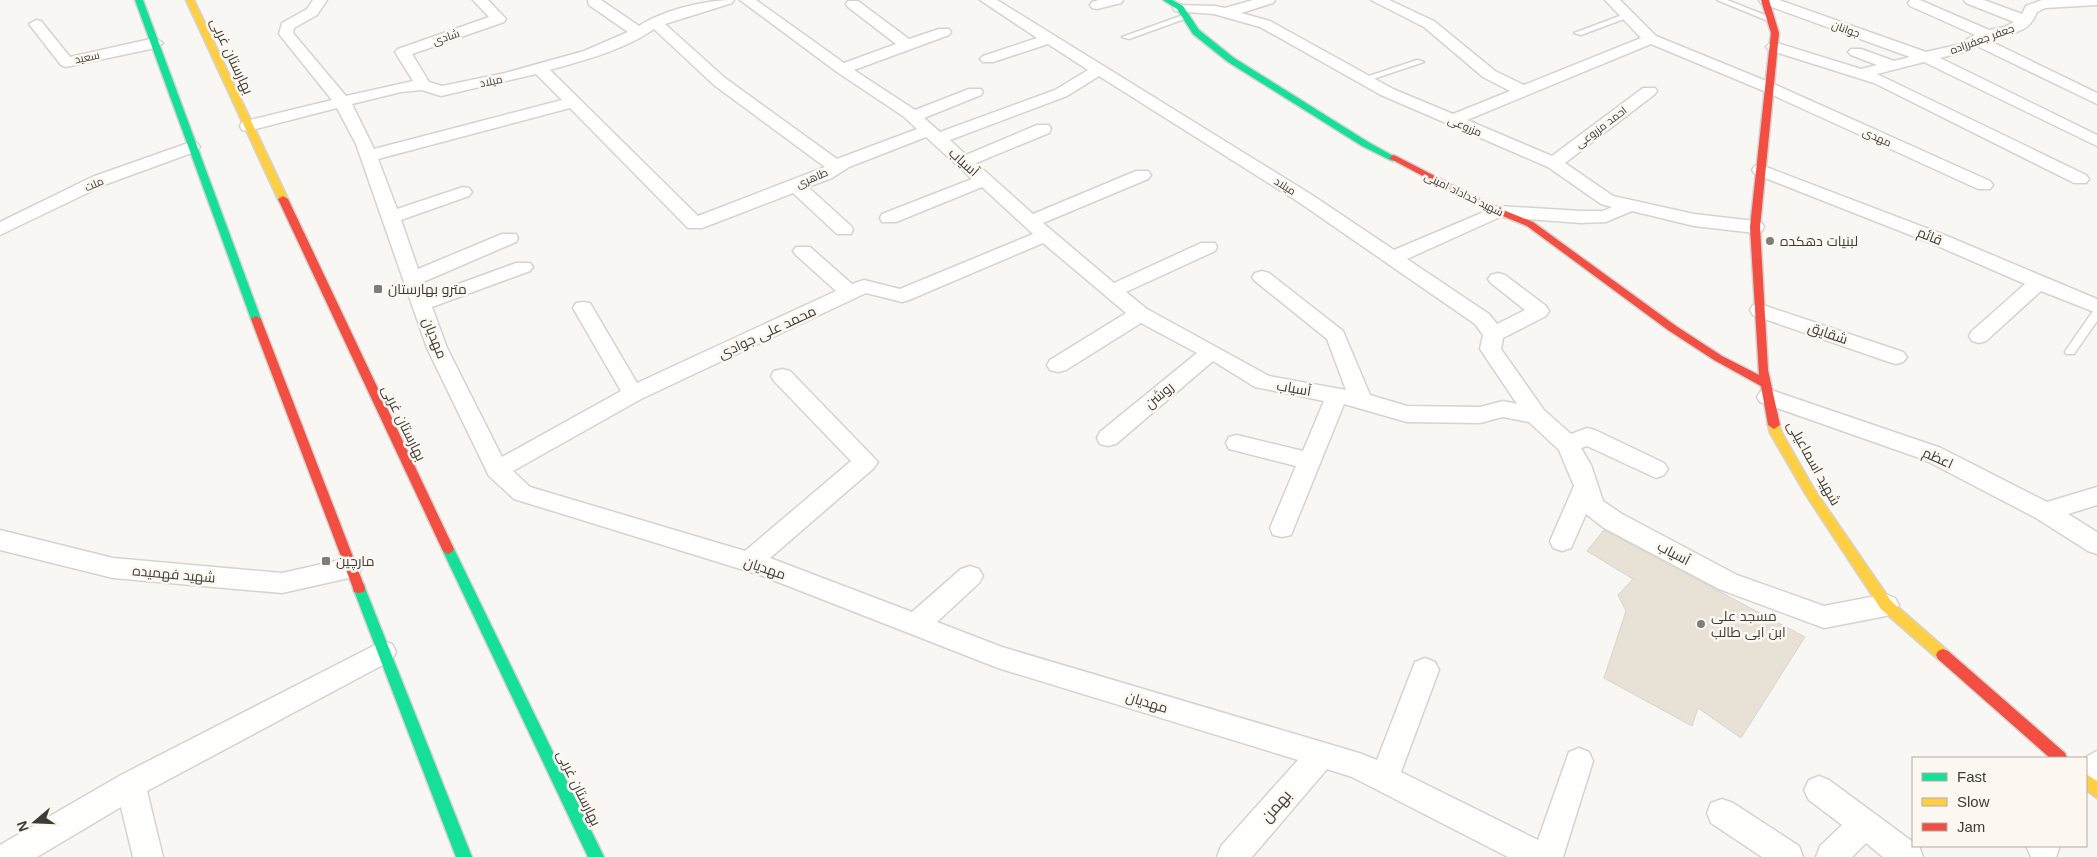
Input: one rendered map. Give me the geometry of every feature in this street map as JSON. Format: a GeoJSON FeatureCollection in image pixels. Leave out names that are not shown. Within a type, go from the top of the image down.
{"type":"FeatureCollection","features":[{"type":"Feature","properties":{"kind":"main road"},"geometry":{"type":"LineString","coordinates":[[140,0],[191,147],[349,568],[464,857]]}},
{"type":"Feature","properties":{"kind":"main road","name":"بهارستان غربی"},"geometry":{"type":"LineString","coordinates":[[190,0],[344,332],[596,857]]}},
{"type":"Feature","properties":{"kind":"main road","name":"شهید اسماعیلی"},"geometry":{"type":"LineString","coordinates":[[1766,0],[1775,33],[1756,227],[1760,310],[1767,390],[1776,433],[1810,492],[1886,605],[2059,757]]}},
{"type":"Feature","properties":{"kind":"main road","name":"شهید خداداد امینی"},"geometry":{"type":"LineString","coordinates":[[1178,8],[1196,32],[1231,60],[1357,139],[1498,210],[1530,224],[1672,328],[1767,390]]}},
{"type":"Feature","properties":{"kind":"main road"},"geometry":{"type":"LineString","coordinates":[[2087,781],[2097,791]]}},
{"type":"Feature","properties":{"kind":"street","name":"مهدیان"},"geometry":{"type":"LineString","coordinates":[[320,0],[312,12],[287,26],[286,34],[342,102],[368,156],[437,348],[497,470],[522,493],[749,562],[998,656],[1359,766],[1540,857]]}},
{"type":"Feature","properties":{"kind":"street","name":"شادی"},"geometry":{"type":"LineString","coordinates":[[423,85],[403,52],[499,19],[480,0]]}},
{"type":"Feature","properties":{"kind":"street","name":"میلاد"},"geometry":{"type":"LineString","coordinates":[[248,126],[401,87],[423,85],[441,91],[539,68],[589,54],[639,33],[655,22],[727,0]]}},
{"type":"Feature","properties":{"kind":"street","name":"آسیاب"},"geometry":{"type":"LineString","coordinates":[[747,0],[842,69],[912,116],[1046,236],[1140,314],[1263,382],[1361,400],[1407,414],[1480,415],[1503,409],[1536,415],[1568,445],[1579,465],[1585,488],[1593,506],[1613,521],[1728,582],[1824,617],[1886,605]]}},
{"type":"Feature","properties":{"kind":"street","name":"میلاد"},"geometry":{"type":"LineString","coordinates":[[987,0],[1306,199],[1482,319],[1494,334]]}},
{"type":"Feature","properties":{"kind":"street"},"geometry":{"type":"LineString","coordinates":[[1097,5],[1116,0]]}},
{"type":"Feature","properties":{"kind":"street"},"geometry":{"type":"LineString","coordinates":[[1225,13],[1268,0]]}},
{"type":"Feature","properties":{"kind":"street"},"geometry":{"type":"LineString","coordinates":[[1378,0],[1429,24],[1452,40],[1463,54],[1488,74],[1525,92]]}},
{"type":"Feature","properties":{"kind":"street"},"geometry":{"type":"LineString","coordinates":[[1452,120],[1525,92],[1651,39],[1612,0]]}},
{"type":"Feature","properties":{"kind":"street","name":"جوانان"},"geometry":{"type":"LineString","coordinates":[[1766,0],[1925,57],[2097,141]]}},
{"type":"Feature","properties":{"kind":"street"},"geometry":{"type":"LineString","coordinates":[[1971,0],[2026,21]]}},
{"type":"Feature","properties":{"kind":"street","name":"جعفر جعفرزاده"},"geometry":{"type":"LineString","coordinates":[[1859,74],[1925,57],[2008,31],[2026,21],[2031,9],[2043,4],[2091,1]]}},
{"type":"Feature","properties":{"kind":"street"},"geometry":{"type":"LineString","coordinates":[[594,2],[639,33]]}},
{"type":"Feature","properties":{"kind":"street"},"geometry":{"type":"LineString","coordinates":[[853,4],[907,45]]}},
{"type":"Feature","properties":{"kind":"street"},"geometry":{"type":"LineString","coordinates":[[1915,4],[1983,38],[2097,100]]}},
{"type":"Feature","properties":{"kind":"street","name":"مزروعی"},"geometry":{"type":"LineString","coordinates":[[1178,8],[1225,13],[1265,24],[1387,92],[1554,164],[1580,179],[1607,200],[1694,220],[1756,227]]}},
{"type":"Feature","properties":{"kind":"street"},"geometry":{"type":"LineString","coordinates":[[655,22],[685,54],[736,95],[837,167]]}},
{"type":"Feature","properties":{"kind":"street","name":"سعید"},"geometry":{"type":"LineString","coordinates":[[36,24],[66,62],[154,43]]}},
{"type":"Feature","properties":{"kind":"street"},"geometry":{"type":"LineString","coordinates":[[842,69],[944,32]]}},
{"type":"Feature","properties":{"kind":"street"},"geometry":{"type":"LineString","coordinates":[[988,60],[1049,39]]}},
{"type":"Feature","properties":{"kind":"street","name":"مهدی"},"geometry":{"type":"LineString","coordinates":[[1651,39],[1770,88],[1984,185]]}},
{"type":"Feature","properties":{"kind":"street"},"geometry":{"type":"LineString","coordinates":[[1774,47],[1880,80],[2080,179]]}},
{"type":"Feature","properties":{"kind":"street"},"geometry":{"type":"LineString","coordinates":[[1856,52],[1892,66]]}},
{"type":"Feature","properties":{"kind":"street"},"geometry":{"type":"LineString","coordinates":[[539,68],[574,102]]}},
{"type":"Feature","properties":{"kind":"street","name":"طاهری"},"geometry":{"type":"LineString","coordinates":[[574,102],[695,224],[796,186],[837,167],[1061,93],[1098,70]]}},
{"type":"Feature","properties":{"kind":"street","name":"احمد مزروعی"},"geometry":{"type":"LineString","coordinates":[[1554,164],[1649,91]]}},
{"type":"Feature","properties":{"kind":"street"},"geometry":{"type":"LineString","coordinates":[[912,116],[975,92]]}},
{"type":"Feature","properties":{"kind":"street"},"geometry":{"type":"LineString","coordinates":[[368,156],[574,102]]}},
{"type":"Feature","properties":{"kind":"street"},"geometry":{"type":"LineString","coordinates":[[964,162],[1044,129]]}},
{"type":"Feature","properties":{"kind":"street","name":"ملت"},"geometry":{"type":"LineString","coordinates":[[0,229],[98,181],[191,147]]}},
{"type":"Feature","properties":{"kind":"street","name":"قائم"},"geometry":{"type":"LineString","coordinates":[[1761,170],[1940,240],[2097,307]]}},
{"type":"Feature","properties":{"kind":"street"},"geometry":{"type":"LineString","coordinates":[[1030,221],[1142,175]]}},
{"type":"Feature","properties":{"kind":"street"},"geometry":{"type":"LineString","coordinates":[[889,218],[984,180]]}},
{"type":"Feature","properties":{"kind":"street"},"geometry":{"type":"LineString","coordinates":[[796,186],[844,230]]}},
{"type":"Feature","properties":{"kind":"street"},"geometry":{"type":"LineString","coordinates":[[390,218],[463,192]]}},
{"type":"Feature","properties":{"kind":"street"},"geometry":{"type":"LineString","coordinates":[[1393,258],[1498,210],[1581,217],[1606,216],[1628,206]]}},
{"type":"Feature","properties":{"kind":"street","name":"محمد علی جوادی"},"geometry":{"type":"LineString","coordinates":[[497,470],[633,394],[864,286],[902,296],[1046,236]]}},
{"type":"Feature","properties":{"kind":"street"},"geometry":{"type":"LineString","coordinates":[[412,279],[509,238]]}},
{"type":"Feature","properties":{"kind":"street"},"geometry":{"type":"LineString","coordinates":[[1112,291],[1208,247]]}},
{"type":"Feature","properties":{"kind":"street"},"geometry":{"type":"LineString","coordinates":[[803,250],[850,293]]}},
{"type":"Feature","properties":{"kind":"street"},"geometry":{"type":"LineString","coordinates":[[421,304],[524,266]]}},
{"type":"Feature","properties":{"kind":"street"},"geometry":{"type":"LineString","coordinates":[[1262,277],[1336,336],[1361,400]]}},
{"type":"Feature","properties":{"kind":"street"},"geometry":{"type":"LineString","coordinates":[[1498,279],[1539,312],[1494,334],[1490,349],[1536,415]]}},
{"type":"Feature","properties":{"kind":"street"},"geometry":{"type":"LineString","coordinates":[[1978,336],[2039,282]]}},
{"type":"Feature","properties":{"kind":"street"},"geometry":{"type":"LineString","coordinates":[[583,308],[633,394]]}},
{"type":"Feature","properties":{"kind":"street","name":"شقایق"},"geometry":{"type":"LineString","coordinates":[[1760,310],[1896,357]]}},
{"type":"Feature","properties":{"kind":"street"},"geometry":{"type":"LineString","coordinates":[[1058,365],[1140,314]]}},
{"type":"Feature","properties":{"kind":"street","name":"روشن"},"geometry":{"type":"LineString","coordinates":[[1108,438],[1211,352]]}},
{"type":"Feature","properties":{"kind":"street"},"geometry":{"type":"LineString","coordinates":[[749,562],[866,462],[782,376]]}},
{"type":"Feature","properties":{"kind":"street","name":"اعظم"},"geometry":{"type":"LineString","coordinates":[[1767,390],[1933,454],[2046,512],[2097,544]]}},
{"type":"Feature","properties":{"kind":"street"},"geometry":{"type":"LineString","coordinates":[[1282,528],[1337,396]]}},
{"type":"Feature","properties":{"kind":"street"},"geometry":{"type":"LineString","coordinates":[[1568,445],[1587,436],[1656,469]]}},
{"type":"Feature","properties":{"kind":"street"},"geometry":{"type":"LineString","coordinates":[[1237,442],[1310,461]]}},
{"type":"Feature","properties":{"kind":"street"},"geometry":{"type":"LineString","coordinates":[[1562,540],[1585,488]]}},
{"type":"Feature","properties":{"kind":"street"},"geometry":{"type":"LineString","coordinates":[[2046,512],[2097,496]]}},
{"type":"Feature","properties":{"kind":"street","name":"شهید فهمیده"},"geometry":{"type":"LineString","coordinates":[[0,540],[113,568],[282,583],[349,568]]}},
{"type":"Feature","properties":{"kind":"street"},"geometry":{"type":"LineString","coordinates":[[916,625],[970,576]]}},
{"type":"Feature","properties":{"kind":"street"},"geometry":{"type":"LineString","coordinates":[[8,857],[131,785],[383,652]]}},
{"type":"Feature","properties":{"kind":"street"},"geometry":{"type":"LineString","coordinates":[[1384,779],[1425,670]]}},
{"type":"Feature","properties":{"kind":"street","name":"بهمن"},"geometry":{"type":"LineString","coordinates":[[1232,857],[1321,755]]}},
{"type":"Feature","properties":{"kind":"street"},"geometry":{"type":"LineString","coordinates":[[1548,857],[1579,762]]}},
{"type":"Feature","properties":{"kind":"street"},"geometry":{"type":"LineString","coordinates":[[2087,779],[2097,764]]}},
{"type":"Feature","properties":{"kind":"street"},"geometry":{"type":"LineString","coordinates":[[131,785],[148,857]]}},
{"type":"Feature","properties":{"kind":"street"},"geometry":{"type":"LineString","coordinates":[[1819,790],[1908,857]]}},
{"type":"Feature","properties":{"kind":"street"},"geometry":{"type":"LineString","coordinates":[[1722,813],[1788,857]]}},
{"type":"Feature","properties":{"kind":"street"},"geometry":{"type":"LineString","coordinates":[[1832,857],[1864,824]]}},
{"type":"Feature","properties":{"kind":"lane"},"geometry":{"type":"LineString","coordinates":[[1721,0],[1771,19]]}},
{"type":"Feature","properties":{"kind":"lane"},"geometry":{"type":"LineString","coordinates":[[1126,37],[1178,8]]}},
{"type":"Feature","properties":{"kind":"lane"},"geometry":{"type":"LineString","coordinates":[[1578,32],[1628,16]]}},
{"type":"Feature","properties":{"kind":"lane"},"geometry":{"type":"LineString","coordinates":[[1364,78],[1420,62]]}},
{"type":"Feature","properties":{"kind":"lane"},"geometry":{"type":"LineString","coordinates":[[2070,352],[2097,313]]}},
{"type":"Feature","properties":{"kind":"building","name":"مسجد علی ابن ابی طالب"},"geometry":{"type":"Polygon","coordinates":[[[1604,530],[1805,637],[1741,738],[1698,708],[1692,726],[1604,678],[1626,611],[1618,595],[1633,579],[1587,551],[1604,530]]]}},
{"type":"Feature","properties":{"kind":"traffic: fast"},"geometry":{"type":"LineString","coordinates":[[139,0],[256,319]]}},
{"type":"Feature","properties":{"kind":"traffic: fast"},"geometry":{"type":"LineString","coordinates":[[1167,0],[1180,8],[1196,32],[1231,60],[1365,144],[1393,158]]}},
{"type":"Feature","properties":{"kind":"traffic: fast"},"geometry":{"type":"LineString","coordinates":[[448,549],[596,857]]}},
{"type":"Feature","properties":{"kind":"traffic: fast"},"geometry":{"type":"LineString","coordinates":[[359,588],[464,857]]}},
{"type":"Feature","properties":{"kind":"traffic: slow"},"geometry":{"type":"LineString","coordinates":[[190,0],[283,199]]}},
{"type":"Feature","properties":{"kind":"traffic: slow"},"geometry":{"type":"LineString","coordinates":[[1774,425],[1776,433],[1810,492],[1886,605],[1943,655]]}},
{"type":"Feature","properties":{"kind":"traffic: slow"},"geometry":{"type":"LineString","coordinates":[[2087,782],[2097,791]]}},
{"type":"Feature","properties":{"kind":"traffic: jam"},"geometry":{"type":"LineString","coordinates":[[1765,0],[1775,33],[1755,227],[1763,370],[1774,425]]}},
{"type":"Feature","properties":{"kind":"traffic: jam"},"geometry":{"type":"LineString","coordinates":[[1393,158],[1488,207],[1530,224],[1672,328],[1718,358],[1766,384]]}},
{"type":"Feature","properties":{"kind":"traffic: jam"},"geometry":{"type":"LineString","coordinates":[[283,199],[448,549]]}},
{"type":"Feature","properties":{"kind":"traffic: jam"},"geometry":{"type":"LineString","coordinates":[[256,319],[359,588]]}},
{"type":"Feature","properties":{"kind":"traffic: jam"},"geometry":{"type":"LineString","coordinates":[[1943,655],[2059,757]]}},
{"type":"Feature","properties":{"kind":"place","name":"لبنیات دهکده"},"geometry":{"type":"Point","coordinates":[1770,241]}},
{"type":"Feature","properties":{"kind":"place","name":"مترو بهارستان"},"geometry":{"type":"Point","coordinates":[378,289]}},
{"type":"Feature","properties":{"kind":"place","name":"مارچین"},"geometry":{"type":"Point","coordinates":[326,561]}},
{"type":"Feature","properties":{"kind":"place","name":"مسجد علی ابن ابی طالب"},"geometry":{"type":"Point","coordinates":[1701,624]}}]}
